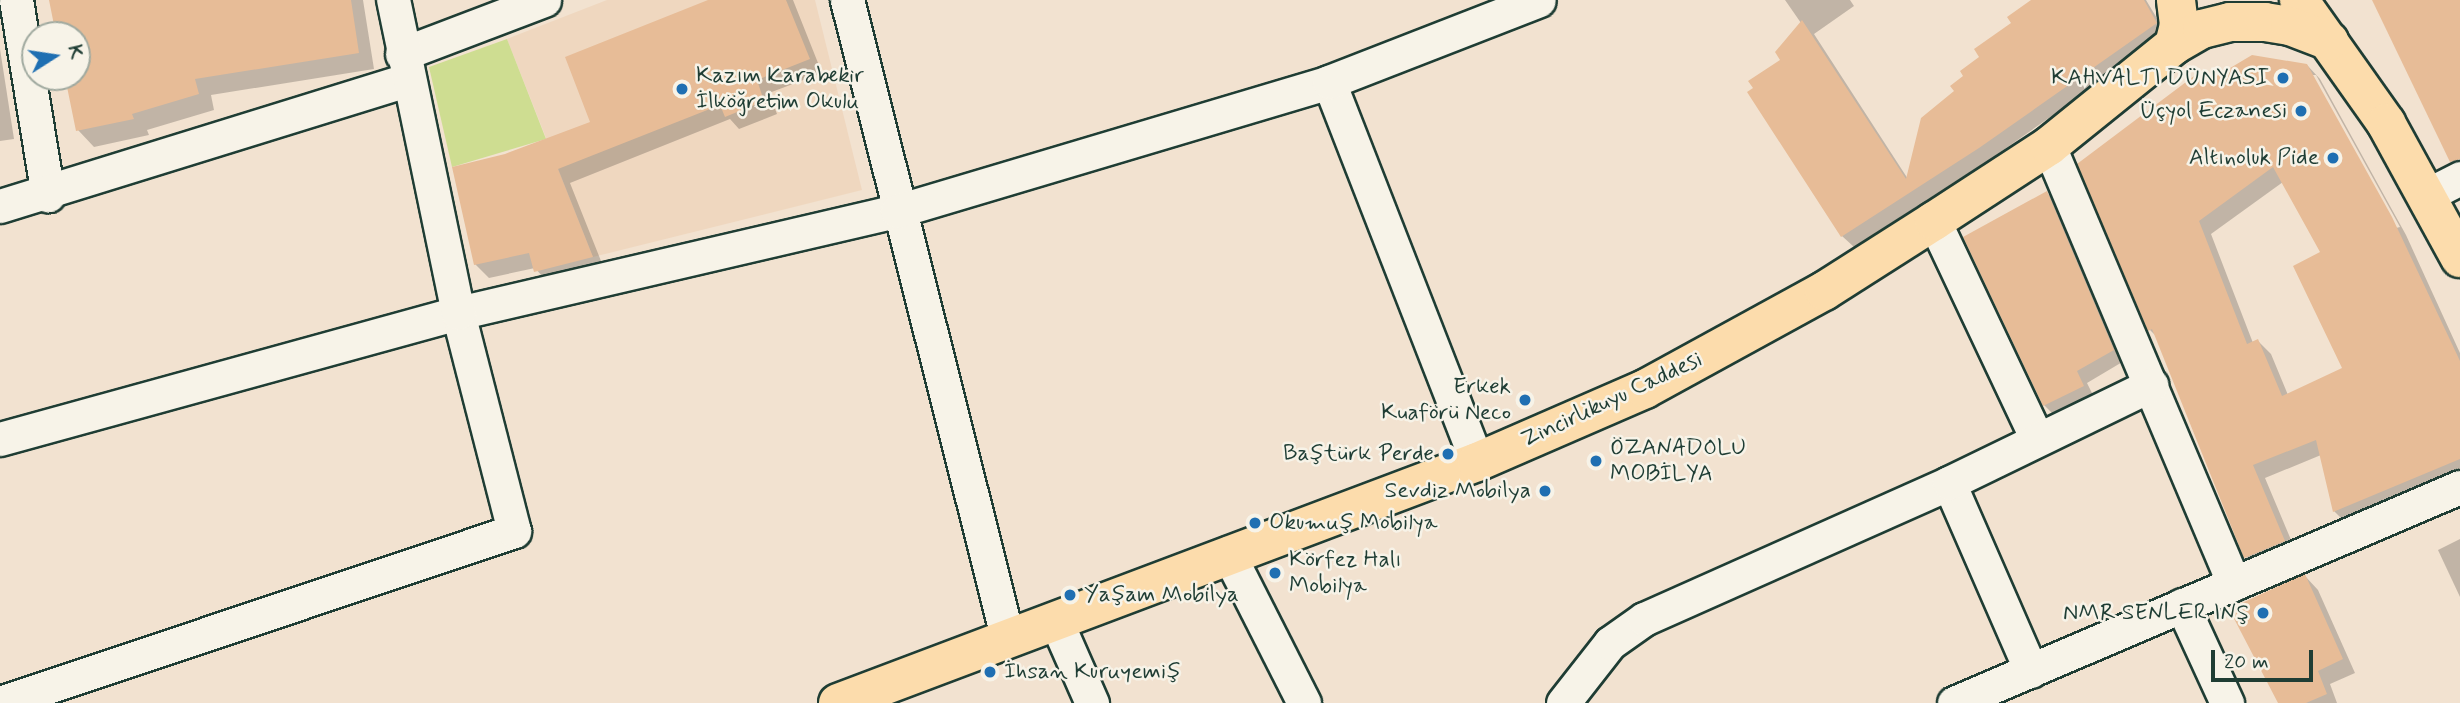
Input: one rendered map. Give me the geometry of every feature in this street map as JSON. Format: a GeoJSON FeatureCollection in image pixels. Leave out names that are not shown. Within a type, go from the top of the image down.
{"type":"FeatureCollection","features":[{"type":"Feature","properties":{"kind":"main road"},"geometry":{"type":"LineString","coordinates":[[2174,45],[2179,25],[2176,0]]}},
{"type":"Feature","properties":{"kind":"main road"},"geometry":{"type":"LineString","coordinates":[[2299,0],[2444,186],[2460,258]]}},
{"type":"Feature","properties":{"kind":"main road","name":"Zincirlikuyu Caddesi"},"geometry":{"type":"LineString","coordinates":[[847,702],[1228,553],[1477,462],[1645,389],[1801,304],[1934,221],[2049,146],[2174,45],[2202,29],[2244,21],[2290,26],[2329,41]]}},
{"type":"Feature","properties":{"kind":"street"},"geometry":{"type":"LineString","coordinates":[[16,0],[47,195]]}},
{"type":"Feature","properties":{"kind":"street"},"geometry":{"type":"LineString","coordinates":[[0,703],[514,531],[458,313],[393,0]]}},
{"type":"Feature","properties":{"kind":"street"},"geometry":{"type":"LineString","coordinates":[[0,206],[47,195],[405,67],[544,0]]}},
{"type":"Feature","properties":{"kind":"street"},"geometry":{"type":"LineString","coordinates":[[847,0],[897,211],[1008,640]]}},
{"type":"Feature","properties":{"kind":"street"},"geometry":{"type":"LineString","coordinates":[[0,439],[458,313],[897,211],[1329,82],[1539,0]]}},
{"type":"Feature","properties":{"kind":"street"},"geometry":{"type":"LineString","coordinates":[[1329,82],[1477,462]]}},
{"type":"Feature","properties":{"kind":"street"},"geometry":{"type":"LineString","coordinates":[[2049,146],[2234,583]]}},
{"type":"Feature","properties":{"kind":"street"},"geometry":{"type":"LineString","coordinates":[[1934,221],[2037,439]]}},
{"type":"Feature","properties":{"kind":"street"},"geometry":{"type":"LineString","coordinates":[[1563,703],[1610,643],[1644,620],[1949,483],[2151,385]]}},
{"type":"Feature","properties":{"kind":"street"},"geometry":{"type":"LineString","coordinates":[[1949,483],[2031,671]]}},
{"type":"Feature","properties":{"kind":"street"},"geometry":{"type":"LineString","coordinates":[[1954,703],[2460,487]]}},
{"type":"Feature","properties":{"kind":"street"},"geometry":{"type":"LineString","coordinates":[[1228,553],[1304,703]]}},
{"type":"Feature","properties":{"kind":"street"},"geometry":{"type":"LineString","coordinates":[[2182,605],[2227,703]]}},
{"type":"Feature","properties":{"kind":"street"},"geometry":{"type":"LineString","coordinates":[[1056,621],[1092,703]]}},
{"type":"Feature","properties":{"kind":"shaded area","name":"Kazım Karabekir İlköğretim Okulu"},"geometry":{"type":"Polygon","coordinates":[[[607,0],[815,0],[862,190],[593,257],[507,39],[607,0]]]}},
{"type":"Feature","properties":{"kind":"green space"},"geometry":{"type":"Polygon","coordinates":[[[507,39],[546,139],[452,167],[429,67],[507,39]]]}},
{"type":"Feature","properties":{"kind":"building"},"geometry":{"type":"Polygon","coordinates":[[[49,0],[351,0],[359,53],[195,79],[199,94],[132,114],[134,119],[76,131],[68,91],[91,91],[91,21],[53,21],[49,0]]]}},
{"type":"Feature","properties":{"kind":"building"},"geometry":{"type":"Polygon","coordinates":[[[708,0],[786,0],[810,59],[757,80],[764,101],[725,117],[720,105],[558,169],[593,257],[534,272],[529,253],[474,265],[452,167],[505,154],[590,122],[565,57],[708,0]]]}},
{"type":"Feature","properties":{"kind":"building"},"geometry":{"type":"Polygon","coordinates":[[[2031,0],[2144,0],[2157,23],[1979,148],[1841,237],[1747,92],[1753,88],[1748,81],[1780,60],[1775,52],[1802,20],[1906,179],[1921,118],[1954,91],[1950,86],[1963,76],[1960,71],[1979,57],[1974,49],[2011,23],[2007,17],[2031,0]]]}},
{"type":"Feature","properties":{"kind":"building"},"geometry":{"type":"Polygon","coordinates":[[[2372,0],[2460,0],[2460,159],[2450,162],[2372,0]]]}},
{"type":"Feature","properties":{"kind":"building"},"geometry":{"type":"Polygon","coordinates":[[[2252,55],[2307,64],[2392,217],[2460,361],[2460,459],[2333,512],[2316,440],[2253,465],[2285,541],[2244,558],[2152,329],[2148,331],[2077,164],[2198,73],[2205,83],[2252,55]],[[2273,167],[2199,221],[2247,344],[2258,339],[2282,396],[2342,368],[2293,266],[2320,252],[2273,167]]]}},
{"type":"Feature","properties":{"kind":"building"},"geometry":{"type":"Polygon","coordinates":[[[2047,191],[2114,350],[2077,371],[2084,386],[2043,406],[1963,237],[2047,191]]]}},
{"type":"Feature","properties":{"kind":"building"},"geometry":{"type":"Polygon","coordinates":[[[2305,574],[2343,659],[2318,671],[2327,694],[2306,703],[2278,703],[2229,609],[2305,574]]]}},
{"type":"Feature","properties":{"kind":"place","name":"KAHVALTI DÜNYASI"},"geometry":{"type":"Point","coordinates":[2283,78]}},
{"type":"Feature","properties":{"kind":"place","name":"Kazım Karabekir İlköğretim Okulu"},"geometry":{"type":"Point","coordinates":[682,89]}},
{"type":"Feature","properties":{"kind":"place","name":"Üçyol Eczanesi"},"geometry":{"type":"Point","coordinates":[2301,111]}},
{"type":"Feature","properties":{"kind":"place","name":"Altınoluk Pide"},"geometry":{"type":"Point","coordinates":[2333,158]}},
{"type":"Feature","properties":{"kind":"place","name":"Erkek Kuaförü Neco"},"geometry":{"type":"Point","coordinates":[1525,400]}},
{"type":"Feature","properties":{"kind":"place","name":"Baştürk Perde"},"geometry":{"type":"Point","coordinates":[1448,454]}},
{"type":"Feature","properties":{"kind":"place","name":"ÖZANADOLU MOBİLYA"},"geometry":{"type":"Point","coordinates":[1596,461]}},
{"type":"Feature","properties":{"kind":"place","name":"Sevdiz Mobilya"},"geometry":{"type":"Point","coordinates":[1545,491]}},
{"type":"Feature","properties":{"kind":"place","name":"Okumuş Mobilya"},"geometry":{"type":"Point","coordinates":[1255,523]}},
{"type":"Feature","properties":{"kind":"place","name":"Körfez Halı Mobilya"},"geometry":{"type":"Point","coordinates":[1275,573]}},
{"type":"Feature","properties":{"kind":"place","name":"Yaşam Mobilya"},"geometry":{"type":"Point","coordinates":[1070,595]}},
{"type":"Feature","properties":{"kind":"place","name":"NMR SENLER INŞ"},"geometry":{"type":"Point","coordinates":[2263,613]}},
{"type":"Feature","properties":{"kind":"place","name":"İhsan Kuruyemiş"},"geometry":{"type":"Point","coordinates":[990,672]}}]}
